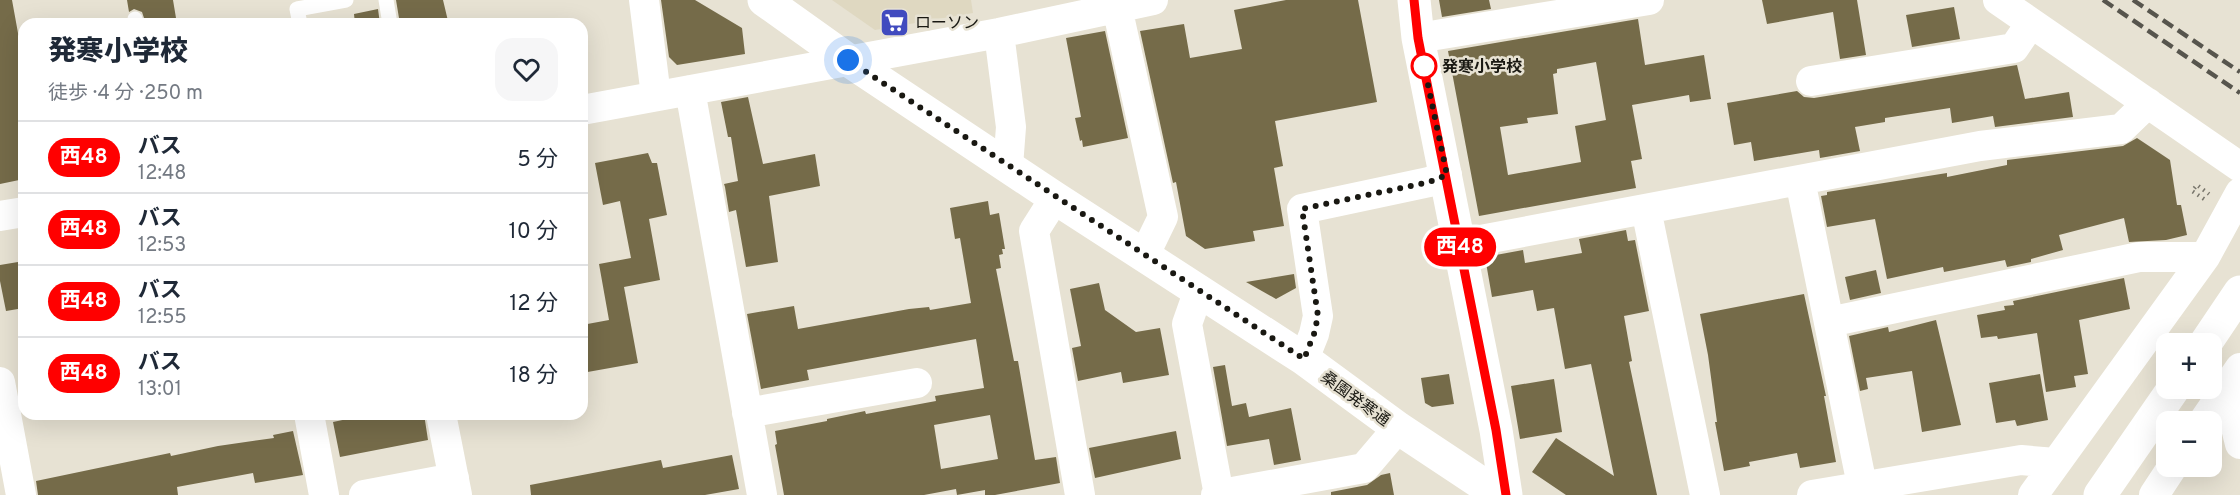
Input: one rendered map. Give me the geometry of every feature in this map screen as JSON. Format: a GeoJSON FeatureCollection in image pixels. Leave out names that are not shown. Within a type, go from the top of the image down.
{"type":"FeatureCollection","features":[{"type":"Feature","properties":{"kind":"street"},"geometry":{"type":"LineString","coordinates":[[644,0],[656,96]]}},
{"type":"Feature","properties":{"kind":"street","name":"桑園発寒通"},"geometry":{"type":"LineString","coordinates":[[764,0],[848,60],[1055,198],[1145,254],[1304,359],[1398,428],[1499,495]]}},
{"type":"Feature","properties":{"kind":"street"},"geometry":{"type":"LineString","coordinates":[[588,109],[999,33],[1153,0]]}},
{"type":"Feature","properties":{"kind":"street"},"geometry":{"type":"LineString","coordinates":[[1414,0],[1418,38],[1447,175],[1496,430],[1506,495]]}},
{"type":"Feature","properties":{"kind":"street"},"geometry":{"type":"LineString","coordinates":[[1418,38],[1649,0]]}},
{"type":"Feature","properties":{"kind":"street"},"geometry":{"type":"LineString","coordinates":[[1998,0],[2240,167]]}},
{"type":"Feature","properties":{"kind":"street"},"geometry":{"type":"LineString","coordinates":[[1117,6],[1163,218],[1145,254]]}},
{"type":"Feature","properties":{"kind":"street"},"geometry":{"type":"LineString","coordinates":[[1811,81],[2014,48],[2031,23]]}},
{"type":"Feature","properties":{"kind":"street"},"geometry":{"type":"LineString","coordinates":[[999,33],[1011,127],[1008,166]]}},
{"type":"Feature","properties":{"kind":"street"},"geometry":{"type":"LineString","coordinates":[[690,90],[762,495]]}},
{"type":"Feature","properties":{"kind":"street"},"geometry":{"type":"LineString","coordinates":[[1459,244],[1980,146],[2121,129],[2148,104]]}},
{"type":"Feature","properties":{"kind":"street"},"geometry":{"type":"LineString","coordinates":[[1304,359],[1318,316],[1302,209],[1429,182],[1447,175]]}},
{"type":"Feature","properties":{"kind":"street"},"geometry":{"type":"LineString","coordinates":[[1800,180],[1863,491]]}},
{"type":"Feature","properties":{"kind":"street"},"geometry":{"type":"LineString","coordinates":[[2032,495],[2205,257],[2240,193]]}},
{"type":"Feature","properties":{"kind":"street"},"geometry":{"type":"LineString","coordinates":[[1055,198],[1034,231],[1080,495]]}},
{"type":"Feature","properties":{"kind":"street"},"geometry":{"type":"LineString","coordinates":[[1646,209],[1705,495]]}},
{"type":"Feature","properties":{"kind":"street"},"geometry":{"type":"LineString","coordinates":[[0,216],[18,213]]}},
{"type":"Feature","properties":{"kind":"street"},"geometry":{"type":"LineString","coordinates":[[1829,322],[2139,257],[2205,257]]}},
{"type":"Feature","properties":{"kind":"street"},"geometry":{"type":"LineString","coordinates":[[1200,290],[1187,324],[1217,495],[1364,468],[1398,428]]}},
{"type":"Feature","properties":{"kind":"street"},"geometry":{"type":"LineString","coordinates":[[2212,333],[2240,292]]}},
{"type":"Feature","properties":{"kind":"street"},"geometry":{"type":"LineString","coordinates":[[2210,411],[2233,377]]}},
{"type":"Feature","properties":{"kind":"street"},"geometry":{"type":"LineString","coordinates":[[2233,377],[2238,428]]}},
{"type":"Feature","properties":{"kind":"street"},"geometry":{"type":"LineString","coordinates":[[0,382],[21,495]]}},
{"type":"Feature","properties":{"kind":"street"},"geometry":{"type":"LineString","coordinates":[[747,413],[917,383]]}},
{"type":"Feature","properties":{"kind":"street"},"geometry":{"type":"LineString","coordinates":[[2100,495],[2166,399]]}},
{"type":"Feature","properties":{"kind":"street"},"geometry":{"type":"LineString","coordinates":[[310,420],[324,495]]}},
{"type":"Feature","properties":{"kind":"street"},"geometry":{"type":"LineString","coordinates":[[364,495],[456,487],[442,420]]}},
{"type":"Feature","properties":{"kind":"street"},"geometry":{"type":"LineString","coordinates":[[1812,495],[1863,491],[2021,460],[2055,463]]}},
{"type":"Feature","properties":{"kind":"street"},"geometry":{"type":"LineString","coordinates":[[2154,495],[2166,477]]}},
{"type":"Feature","properties":{"kind":"lane"},"geometry":{"type":"LineString","coordinates":[[299,18],[297,9],[346,0]]}},
{"type":"Feature","properties":{"kind":"lane"},"geometry":{"type":"LineString","coordinates":[[386,0],[389,18]]}},
{"type":"Feature","properties":{"kind":"shaded area","name":"ローソン"},"geometry":{"type":"Polygon","coordinates":[[[832,0],[971,0],[973,13],[875,30],[832,0]]]}},
{"type":"Feature","properties":{"kind":"building"},"geometry":{"type":"Polygon","coordinates":[[[0,0],[12,0],[18,33],[18,180],[0,184],[0,0]]]}},
{"type":"Feature","properties":{"kind":"building"},"geometry":{"type":"Polygon","coordinates":[[[127,0],[173,0],[176,18],[144,18],[142,12],[134,9],[129,12],[127,0]]]}},
{"type":"Feature","properties":{"kind":"building"},"geometry":{"type":"Polygon","coordinates":[[[396,0],[443,0],[447,18],[399,18],[396,0]]]}},
{"type":"Feature","properties":{"kind":"building"},"geometry":{"type":"Polygon","coordinates":[[[661,0],[695,0],[742,28],[745,54],[677,65],[669,57],[661,0]]]}},
{"type":"Feature","properties":{"kind":"building"},"geometry":{"type":"Polygon","coordinates":[[[1286,0],[1358,0],[1377,102],[1275,121],[1283,166],[1274,168],[1284,226],[1253,231],[1255,241],[1205,249],[1186,236],[1176,182],[1173,183],[1140,31],[1184,24],[1190,58],[1242,49],[1234,10],[1286,0]]]}},
{"type":"Feature","properties":{"kind":"building"},"geometry":{"type":"Polygon","coordinates":[[[1439,0],[1489,0],[1491,9],[1442,17],[1439,0]]]}},
{"type":"Feature","properties":{"kind":"building"},"geometry":{"type":"Polygon","coordinates":[[[1762,0],[1857,0],[1866,55],[1840,59],[1833,12],[1767,24],[1762,0]]]}},
{"type":"Feature","properties":{"kind":"building"},"geometry":{"type":"Polygon","coordinates":[[[1954,7],[1960,39],[1912,47],[1906,15],[1954,7]]]}},
{"type":"Feature","properties":{"kind":"building"},"geometry":{"type":"Polygon","coordinates":[[[378,9],[379,18],[354,18],[354,14],[378,9]]]}},
{"type":"Feature","properties":{"kind":"building"},"geometry":{"type":"Polygon","coordinates":[[[1638,19],[1645,65],[1704,55],[1711,99],[1690,102],[1689,95],[1632,105],[1642,159],[1631,161],[1636,188],[1479,216],[1448,51],[1638,19]],[[1596,62],[1557,69],[1557,73],[1553,74],[1558,114],[1527,118],[1528,123],[1500,127],[1508,175],[1581,162],[1575,126],[1606,120],[1596,62]]]}},
{"type":"Feature","properties":{"kind":"building"},"geometry":{"type":"Polygon","coordinates":[[[1105,31],[1128,138],[1083,147],[1075,118],[1081,117],[1066,38],[1105,31]]]}},
{"type":"Feature","properties":{"kind":"building"},"geometry":{"type":"Polygon","coordinates":[[[2017,65],[2025,99],[2069,92],[2073,117],[1995,127],[1993,116],[1952,123],[1950,108],[1885,118],[1885,122],[1855,127],[1860,151],[1820,158],[1819,150],[1754,161],[1751,142],[1734,145],[1727,103],[1797,91],[1804,97],[1814,98],[2017,65]]]}},
{"type":"Feature","properties":{"kind":"building"},"geometry":{"type":"Polygon","coordinates":[[[748,97],[763,164],[815,154],[820,186],[769,196],[778,262],[746,267],[736,210],[729,212],[724,184],[738,181],[731,137],[728,137],[721,102],[748,97]]]}},
{"type":"Feature","properties":{"kind":"building"},"geometry":{"type":"Polygon","coordinates":[[[2137,138],[2170,160],[2177,205],[2181,205],[2187,235],[2166,240],[2129,242],[2124,218],[2059,235],[2063,250],[2031,259],[2031,262],[2007,267],[2005,260],[1944,272],[1943,267],[1887,279],[1875,219],[1827,227],[1821,196],[1827,195],[1827,192],[1947,173],[1947,177],[2007,165],[2007,160],[2123,146],[2137,138]]]}},
{"type":"Feature","properties":{"kind":"building"},"geometry":{"type":"Polygon","coordinates":[[[648,153],[652,163],[657,163],[667,215],[649,219],[660,280],[624,287],[638,363],[588,372],[588,324],[609,320],[599,264],[631,258],[620,201],[603,205],[595,163],[648,153]]]}},
{"type":"Feature","properties":{"kind":"building"},"geometry":{"type":"Polygon","coordinates":[[[988,201],[990,215],[999,213],[1005,249],[1002,249],[1003,254],[999,255],[1001,268],[996,269],[1014,361],[1018,361],[1035,460],[1056,457],[1060,483],[995,495],[985,495],[985,490],[957,495],[956,489],[924,495],[784,495],[775,445],[777,444],[775,431],[865,411],[866,414],[936,401],[935,396],[984,388],[976,339],[807,370],[809,380],[761,389],[747,314],[794,306],[798,329],[909,309],[929,307],[930,310],[971,303],[960,238],[955,239],[950,208],[988,201]],[[990,415],[934,425],[941,469],[998,459],[990,415]]]}},
{"type":"Feature","properties":{"kind":"building"},"geometry":{"type":"Polygon","coordinates":[[[1626,230],[1628,241],[1635,240],[1649,311],[1624,316],[1632,361],[1629,362],[1657,495],[1566,495],[1532,472],[1556,438],[1614,476],[1591,364],[1565,369],[1554,308],[1537,311],[1533,290],[1492,297],[1485,257],[1523,250],[1525,263],[1582,253],[1579,239],[1626,230]]]}},
{"type":"Feature","properties":{"kind":"building"},"geometry":{"type":"Polygon","coordinates":[[[18,262],[18,309],[6,311],[0,281],[0,265],[18,262]]]}},
{"type":"Feature","properties":{"kind":"building"},"geometry":{"type":"Polygon","coordinates":[[[1876,270],[1881,293],[1850,300],[1845,277],[1876,270]]]}},
{"type":"Feature","properties":{"kind":"building"},"geometry":{"type":"Polygon","coordinates":[[[1294,274],[1296,288],[1276,299],[1246,282],[1294,274]]]}},
{"type":"Feature","properties":{"kind":"building"},"geometry":{"type":"Polygon","coordinates":[[[2124,278],[2130,309],[2079,320],[2088,374],[2074,376],[2076,387],[2046,392],[2037,333],[1998,339],[1997,336],[1981,338],[1977,315],[2005,310],[2004,306],[2014,305],[2013,301],[2124,278]]]}},
{"type":"Feature","properties":{"kind":"building"},"geometry":{"type":"Polygon","coordinates":[[[1099,283],[1105,310],[1136,332],[1160,328],[1169,375],[1123,383],[1121,372],[1078,381],[1072,348],[1081,346],[1070,289],[1099,283]]]}},
{"type":"Feature","properties":{"kind":"building"},"geometry":{"type":"Polygon","coordinates":[[[1804,294],[1826,396],[1824,396],[1836,462],[1800,468],[1797,453],[1749,462],[1750,466],[1724,471],[1700,314],[1804,294]]]}},
{"type":"Feature","properties":{"kind":"building"},"geometry":{"type":"Polygon","coordinates":[[[1936,320],[1961,425],[1922,432],[1912,371],[1866,378],[1868,389],[1860,391],[1849,336],[1888,327],[1889,332],[1936,320]]]}},
{"type":"Feature","properties":{"kind":"building"},"geometry":{"type":"Polygon","coordinates":[[[1225,365],[1232,406],[1246,403],[1249,417],[1291,408],[1301,460],[1274,465],[1269,439],[1227,446],[1213,367],[1225,365]]]}},
{"type":"Feature","properties":{"kind":"building"},"geometry":{"type":"Polygon","coordinates":[[[1449,374],[1454,404],[1432,407],[1425,403],[1421,378],[1449,374]]]}},
{"type":"Feature","properties":{"kind":"building"},"geometry":{"type":"Polygon","coordinates":[[[2040,374],[2048,420],[2017,426],[2015,420],[1996,423],[1989,383],[2040,374]]]}},
{"type":"Feature","properties":{"kind":"building"},"geometry":{"type":"Polygon","coordinates":[[[1554,379],[1562,432],[1520,439],[1511,386],[1554,379]]]}},
{"type":"Feature","properties":{"kind":"building"},"geometry":{"type":"Polygon","coordinates":[[[425,420],[428,440],[340,457],[333,422],[425,420]]]}},
{"type":"Feature","properties":{"kind":"building"},"geometry":{"type":"Polygon","coordinates":[[[293,431],[303,475],[255,483],[253,473],[177,487],[178,495],[38,495],[36,481],[170,453],[171,456],[274,438],[273,435],[293,431]]]}},
{"type":"Feature","properties":{"kind":"building"},"geometry":{"type":"Polygon","coordinates":[[[1176,431],[1181,459],[1095,478],[1089,448],[1176,431]]]}},
{"type":"Feature","properties":{"kind":"building"},"geometry":{"type":"Polygon","coordinates":[[[732,455],[739,489],[705,495],[531,495],[530,485],[661,460],[663,468],[732,455]]]}},
{"type":"Feature","properties":{"kind":"building"},"geometry":{"type":"Polygon","coordinates":[[[1390,473],[1394,495],[1331,495],[1331,492],[1367,485],[1381,475],[1390,473]]]}},
{"type":"Feature","properties":{"kind":"railway"},"geometry":{"type":"LineString","coordinates":[[2103,0],[2240,93]]}},
{"type":"Feature","properties":{"kind":"railway"},"geometry":{"type":"LineString","coordinates":[[2133,0],[2240,72]]}},
{"type":"Feature","properties":{"kind":"bus line","name":"西48"},"geometry":{"type":"LineString","coordinates":[[1414,0],[1418,38],[1447,175],[1496,430],[1506,495]]}},
{"type":"Feature","properties":{"kind":"place","name":"ローソン"},"geometry":{"type":"Point","coordinates":[894,22]}},
{"type":"Feature","properties":{"kind":"place","name":"発寒小学校"},"geometry":{"type":"Point","coordinates":[1424,66]}},
{"type":"Feature","properties":{"kind":"route"},"geometry":{"type":"LineString","coordinates":[[848,60],[1055,198],[1145,254],[1304,359],[1318,316],[1302,209],[1429,182],[1447,175],[1423,61],[1424,66]]}}]}
